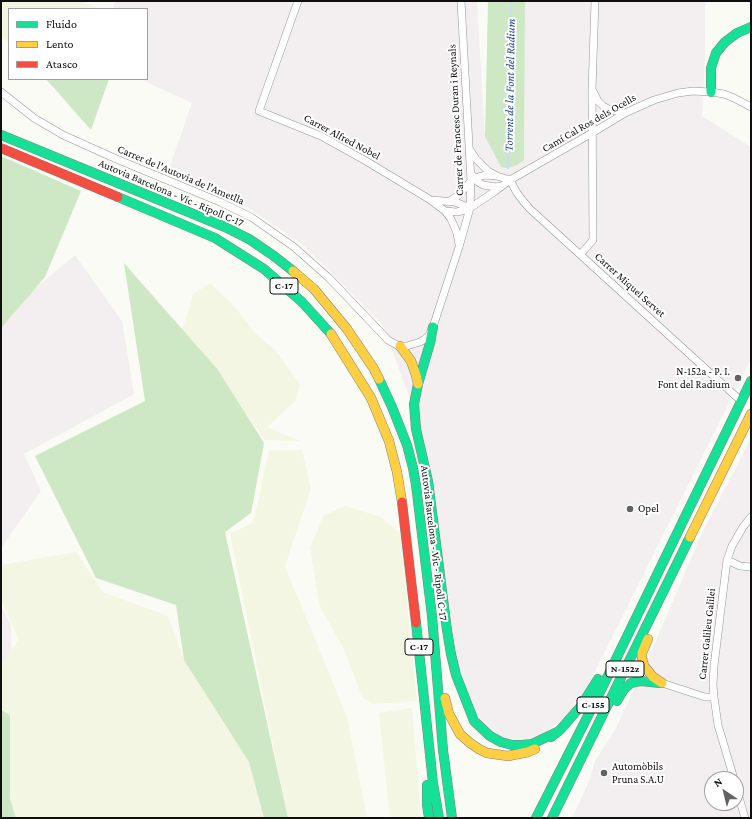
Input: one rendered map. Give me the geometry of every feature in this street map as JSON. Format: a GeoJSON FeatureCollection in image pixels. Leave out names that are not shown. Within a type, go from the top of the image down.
{"type":"FeatureCollection","features":[{"type":"Feature","properties":{"kind":"highway"},"geometry":{"type":"LineString","coordinates":[[711,92],[711,68],[716,53],[725,42],[736,33],[747,28],[751,28]]}},
{"type":"Feature","properties":{"kind":"highway"},"geometry":{"type":"LineString","coordinates":[[1,126],[11,132],[126,179],[160,200]]}},
{"type":"Feature","properties":{"kind":"highway","name":"Autovia Barcelona - Vic - Ripoll C-17"},"geometry":{"type":"LineString","coordinates":[[1,135],[225,227],[249,239],[274,256],[314,289],[347,329],[374,370],[395,413],[407,445],[413,468],[432,616],[443,750],[452,818]]}},
{"type":"Feature","properties":{"kind":"highway","name":"C-17"},"geometry":{"type":"LineString","coordinates":[[3,150],[215,238],[264,269],[302,302],[333,336],[371,398],[389,441],[397,472],[414,600],[433,783],[439,818]]}},
{"type":"Feature","properties":{"kind":"highway"},"geometry":{"type":"LineString","coordinates":[[433,327],[414,404],[416,429],[428,480],[447,630],[456,675],[468,710],[474,721],[490,736],[501,742],[512,745],[532,744],[557,732]]}},
{"type":"Feature","properties":{"kind":"highway"},"geometry":{"type":"LineString","coordinates":[[400,346],[411,361],[418,384]]}},
{"type":"Feature","properties":{"kind":"highway"},"geometry":{"type":"LineString","coordinates":[[436,666],[443,684],[445,698],[452,720],[460,734],[479,749],[487,753],[497,755],[517,755],[528,752],[540,746],[557,732],[580,706],[589,693],[633,612],[648,591],[751,381]]}},
{"type":"Feature","properties":{"kind":"highway","name":"N-152z"},"geometry":{"type":"LineString","coordinates":[[545,818],[558,797],[566,788],[751,414]]}},
{"type":"Feature","properties":{"kind":"highway"},"geometry":{"type":"LineString","coordinates":[[662,683],[653,677],[644,666],[642,658],[643,648],[677,573],[683,550]]}},
{"type":"Feature","properties":{"kind":"highway","name":"C-155"},"geometry":{"type":"LineString","coordinates":[[536,818],[601,690],[648,591]]}},
{"type":"Feature","properties":{"kind":"highway"},"geometry":{"type":"LineString","coordinates":[[572,776],[586,759],[600,736],[624,689],[640,674],[644,666]]}},
{"type":"Feature","properties":{"kind":"highway"},"geometry":{"type":"LineString","coordinates":[[632,683],[640,681],[662,683]]}},
{"type":"Feature","properties":{"kind":"highway"},"geometry":{"type":"LineString","coordinates":[[428,733],[427,805],[429,818]]}},
{"type":"Feature","properties":{"kind":"highway"},"geometry":{"type":"LineString","coordinates":[[552,818],[566,788]]}},
{"type":"Feature","properties":{"kind":"street","name":"Carrer Alfred Nobel"},"geometry":{"type":"LineString","coordinates":[[298,1],[259,111],[321,136],[429,199],[445,211],[451,219],[457,233],[459,247]]}},
{"type":"Feature","properties":{"kind":"street","name":"Carrer de Francesc Duran i Reynals"},"geometry":{"type":"LineString","coordinates":[[433,327],[470,208],[472,178],[461,1]]}},
{"type":"Feature","properties":{"kind":"street"},"geometry":{"type":"LineString","coordinates":[[581,254],[593,240],[592,90],[595,1]]}},
{"type":"Feature","properties":{"kind":"street"},"geometry":{"type":"LineString","coordinates":[[592,90],[598,101],[603,106],[608,109],[625,113]]}},
{"type":"Feature","properties":{"kind":"street","name":"Camí Cal Ros dels Ocells"},"geometry":{"type":"LineString","coordinates":[[470,208],[510,180],[625,113],[665,96],[693,91],[711,92],[724,94],[751,107]]}},
{"type":"Feature","properties":{"kind":"street","name":"Carrer de l'Autovia de l'Ametlla"},"geometry":{"type":"LineString","coordinates":[[1,92],[34,118],[64,136],[220,202],[251,217],[294,248],[329,278],[388,340],[400,346]]}},
{"type":"Feature","properties":{"kind":"street"},"geometry":{"type":"LineString","coordinates":[[469,149],[482,166],[496,176]]}},
{"type":"Feature","properties":{"kind":"street"},"geometry":{"type":"LineString","coordinates":[[448,202],[459,195],[472,178],[485,175],[510,180]]}},
{"type":"Feature","properties":{"kind":"street"},"geometry":{"type":"LineString","coordinates":[[472,178],[483,185],[496,187],[502,186]]}},
{"type":"Feature","properties":{"kind":"street","name":"Carrer Miquel Servet"},"geometry":{"type":"LineString","coordinates":[[510,180],[523,201],[741,401]]}},
{"type":"Feature","properties":{"kind":"street","name":"Carrer Alfred Nobel"},"geometry":{"type":"LineString","coordinates":[[429,199],[458,203],[470,208]]}},
{"type":"Feature","properties":{"kind":"street"},"geometry":{"type":"LineString","coordinates":[[445,211],[456,212],[470,208]]}},
{"type":"Feature","properties":{"kind":"street"},"geometry":{"type":"LineString","coordinates":[[400,346],[407,346],[420,342],[429,335],[433,327]]}},
{"type":"Feature","properties":{"kind":"street","name":"Carrer Galileu Galilei"},"geometry":{"type":"LineString","coordinates":[[732,771],[718,725],[713,685],[714,666],[727,560],[732,546],[743,527],[751,517]]}},
{"type":"Feature","properties":{"kind":"street"},"geometry":{"type":"LineString","coordinates":[[727,560],[740,566],[751,567]]}},
{"type":"Feature","properties":{"kind":"street"},"geometry":{"type":"LineString","coordinates":[[662,683],[705,697],[714,697]]}},
{"type":"Feature","properties":{"kind":"shaded area"},"geometry":{"type":"Polygon","coordinates":[[[115,1],[477,1],[485,137],[501,167],[524,160],[525,1],[705,1],[705,65],[702,116],[751,147],[751,359],[587,687],[565,717],[541,735],[526,741],[504,739],[480,721],[460,671],[418,420],[382,324],[302,244],[236,200],[168,172],[192,103],[142,80],[148,80],[148,8],[113,8],[115,1]]]}},
{"type":"Feature","properties":{"kind":"shaded area"},"geometry":{"type":"Polygon","coordinates":[[[75,255],[122,321],[134,394],[24,454],[41,491],[1,548],[1,317],[75,255]]]}},
{"type":"Feature","properties":{"kind":"shaded area"},"geometry":{"type":"Polygon","coordinates":[[[751,438],[751,818],[572,818],[590,779],[595,761],[616,728],[650,655],[701,535],[751,438]]]}},
{"type":"Feature","properties":{"kind":"shaded area"},"geometry":{"type":"Polygon","coordinates":[[[1,606],[11,625],[12,661],[1,671],[1,606]]]}},
{"type":"Feature","properties":{"kind":"green space"},"geometry":{"type":"Polygon","coordinates":[[[1,1],[77,1],[93,5],[98,8],[8,8],[8,42],[1,38],[1,1]]]}},
{"type":"Feature","properties":{"kind":"green space"},"geometry":{"type":"Polygon","coordinates":[[[488,1],[525,1],[524,160],[517,165],[508,168],[501,167],[485,137],[488,1]]]}},
{"type":"Feature","properties":{"kind":"green space"},"geometry":{"type":"Polygon","coordinates":[[[47,80],[109,80],[91,130],[47,80]]]}},
{"type":"Feature","properties":{"kind":"green space"},"geometry":{"type":"Polygon","coordinates":[[[1,156],[81,191],[45,277],[1,328],[1,156]]]}},
{"type":"Feature","properties":{"kind":"green space"},"geometry":{"type":"Polygon","coordinates":[[[124,263],[218,370],[264,443],[251,513],[225,532],[288,818],[264,818],[249,762],[184,660],[176,605],[96,578],[35,456],[145,401],[124,263]]]}},
{"type":"Feature","properties":{"kind":"green space"},"geometry":{"type":"Polygon","coordinates":[[[210,283],[234,306],[254,332],[275,350],[300,384],[296,400],[267,427],[300,441],[265,440],[214,371],[178,339],[189,311],[193,294],[210,283]]]}},
{"type":"Feature","properties":{"kind":"green space"},"geometry":{"type":"Polygon","coordinates":[[[269,450],[302,450],[311,489],[285,566],[347,717],[367,818],[288,818],[230,534],[252,523],[258,503],[269,450]]]}},
{"type":"Feature","properties":{"kind":"green space"},"geometry":{"type":"Polygon","coordinates":[[[345,506],[381,517],[400,533],[417,701],[373,704],[362,697],[344,650],[319,604],[310,548],[323,516],[345,506]]]}},
{"type":"Feature","properties":{"kind":"green space"},"geometry":{"type":"Polygon","coordinates":[[[76,552],[103,592],[168,616],[184,660],[249,762],[264,818],[16,818],[10,798],[10,715],[1,710],[1,664],[19,640],[1,599],[1,565],[76,552]]]}},
{"type":"Feature","properties":{"kind":"green space"},"geometry":{"type":"Polygon","coordinates":[[[412,708],[421,818],[390,818],[379,713],[412,708]]]}},
{"type":"Feature","properties":{"kind":"green space"},"geometry":{"type":"Polygon","coordinates":[[[1,710],[10,715],[10,798],[16,818],[1,818],[1,710]]]}},
{"type":"Feature","properties":{"kind":"waterway","name":"Torrent de la Font del Ràdium"},"geometry":{"type":"LineString","coordinates":[[508,168],[511,1]]}},
{"type":"Feature","properties":{"kind":"traffic: fast"},"geometry":{"type":"LineString","coordinates":[[711,92],[711,68],[716,53],[725,42],[737,33],[751,27]]}},
{"type":"Feature","properties":{"kind":"traffic: fast"},"geometry":{"type":"LineString","coordinates":[[1,135],[225,227],[249,239],[293,271]]}},
{"type":"Feature","properties":{"kind":"traffic: fast"},"geometry":{"type":"LineString","coordinates":[[118,197],[215,238],[264,269],[302,302],[331,334]]}},
{"type":"Feature","properties":{"kind":"traffic: fast"},"geometry":{"type":"LineString","coordinates":[[433,327],[414,404],[416,429],[428,481],[447,630],[456,675],[474,721],[490,736],[501,742],[512,745],[522,745],[532,744],[557,732]]}},
{"type":"Feature","properties":{"kind":"traffic: fast"},"geometry":{"type":"LineString","coordinates":[[379,379],[407,445],[416,485],[432,616],[443,750],[452,818]]}},
{"type":"Feature","properties":{"kind":"traffic: fast"},"geometry":{"type":"LineString","coordinates":[[536,818],[601,690],[751,381]]}},
{"type":"Feature","properties":{"kind":"traffic: fast"},"geometry":{"type":"LineString","coordinates":[[552,818],[690,537]]}},
{"type":"Feature","properties":{"kind":"traffic: fast"},"geometry":{"type":"LineString","coordinates":[[416,623],[433,783],[439,818]]}},
{"type":"Feature","properties":{"kind":"traffic: fast"},"geometry":{"type":"LineString","coordinates":[[551,737],[560,730],[581,706],[598,679]]}},
{"type":"Feature","properties":{"kind":"traffic: fast"},"geometry":{"type":"LineString","coordinates":[[617,701],[624,689],[631,683],[640,681],[660,683]]}},
{"type":"Feature","properties":{"kind":"traffic: fast"},"geometry":{"type":"LineString","coordinates":[[427,785],[427,805],[429,818]]}},
{"type":"Feature","properties":{"kind":"traffic: slow"},"geometry":{"type":"LineString","coordinates":[[293,271],[314,289],[347,329],[379,379]]}},
{"type":"Feature","properties":{"kind":"traffic: slow"},"geometry":{"type":"LineString","coordinates":[[331,334],[371,398],[389,441],[397,472],[402,502]]}},
{"type":"Feature","properties":{"kind":"traffic: slow"},"geometry":{"type":"LineString","coordinates":[[400,346],[411,361],[418,384]]}},
{"type":"Feature","properties":{"kind":"traffic: slow"},"geometry":{"type":"LineString","coordinates":[[690,537],[751,414]]}},
{"type":"Feature","properties":{"kind":"traffic: slow"},"geometry":{"type":"LineString","coordinates":[[648,639],[642,653],[644,666],[653,677],[662,683]]}},
{"type":"Feature","properties":{"kind":"traffic: slow"},"geometry":{"type":"LineString","coordinates":[[445,698],[449,714],[460,734],[479,749],[487,753],[508,756],[535,749]]}},
{"type":"Feature","properties":{"kind":"traffic: jam"},"geometry":{"type":"LineString","coordinates":[[1,148],[118,197]]}},
{"type":"Feature","properties":{"kind":"traffic: jam"},"geometry":{"type":"LineString","coordinates":[[402,502],[416,623]]}},
{"type":"Feature","properties":{"kind":"place","name":"N-152a - P. I. Font del Radium"},"geometry":{"type":"Point","coordinates":[738,378]}},
{"type":"Feature","properties":{"kind":"place","name":"Opel"},"geometry":{"type":"Point","coordinates":[630,509]}},
{"type":"Feature","properties":{"kind":"place","name":"Automòbils Pruna S.A.U"},"geometry":{"type":"Point","coordinates":[604,773]}}]}
